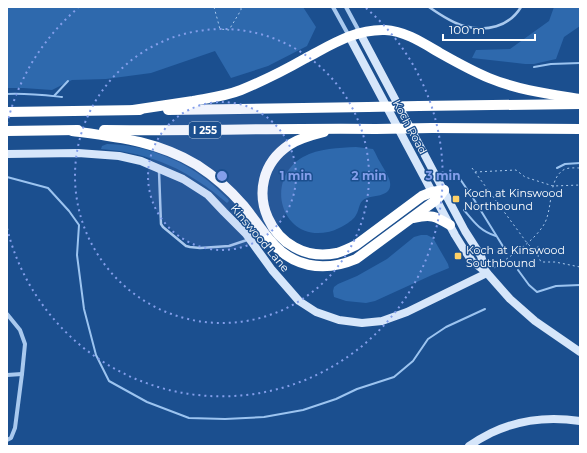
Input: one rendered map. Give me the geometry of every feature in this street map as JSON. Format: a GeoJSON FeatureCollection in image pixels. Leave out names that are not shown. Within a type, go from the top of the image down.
{"type":"FeatureCollection","features":[{"type":"Feature","properties":{"kind":"highway"},"geometry":{"type":"LineString","coordinates":[[133,110],[209,98],[238,91],[267,79],[349,36],[365,31],[383,30],[400,33],[415,39],[463,66],[502,83],[531,91],[580,99]]}},
{"type":"Feature","properties":{"kind":"highway","name":"I 255"},"geometry":{"type":"LineString","coordinates":[[7,112],[580,104]]}},
{"type":"Feature","properties":{"kind":"highway"},"geometry":{"type":"LineString","coordinates":[[337,128],[306,137],[289,145],[276,156],[268,170],[263,188],[263,201],[270,224],[281,238],[289,244],[307,253],[317,255],[338,253],[356,245],[422,196],[434,196]]}},
{"type":"Feature","properties":{"kind":"highway","name":"I 255"},"geometry":{"type":"LineString","coordinates":[[7,131],[337,128],[580,129]]}},
{"type":"Feature","properties":{"kind":"highway"},"geometry":{"type":"LineString","coordinates":[[72,130],[137,141],[163,149],[188,160],[209,174],[231,192],[243,205],[269,240],[278,249],[296,261],[315,266],[337,266],[356,258],[410,219],[434,196],[444,190]]}},
{"type":"Feature","properties":{"kind":"highway"},"geometry":{"type":"LineString","coordinates":[[410,219],[424,215],[432,216],[439,218],[450,225]]}},
{"type":"Feature","properties":{"kind":"street","name":"Koch Road"},"geometry":{"type":"LineString","coordinates":[[333,7],[434,196],[463,248],[472,261],[487,274],[521,310],[580,352]]}},
{"type":"Feature","properties":{"kind":"street","name":"Koch Road"},"geometry":{"type":"LineString","coordinates":[[346,7],[465,231],[481,256],[487,274]]}},
{"type":"Feature","properties":{"kind":"street","name":"Kinswood Lane"},"geometry":{"type":"LineString","coordinates":[[7,154],[78,154],[119,156],[141,161],[184,179],[208,195],[249,239],[272,270],[299,301],[316,312],[340,320],[362,323],[382,321],[407,312],[487,274]]}},
{"type":"Feature","properties":{"kind":"street"},"geometry":{"type":"LineString","coordinates":[[7,314],[20,330],[25,344],[16,428],[11,438],[7,440]]}},
{"type":"Feature","properties":{"kind":"street"},"geometry":{"type":"LineString","coordinates":[[7,374],[22,374]]}},
{"type":"Feature","properties":{"kind":"street"},"geometry":{"type":"LineString","coordinates":[[469,446],[481,438],[506,426],[517,423],[543,418],[580,421]]}},
{"type":"Feature","properties":{"kind":"lane"},"geometry":{"type":"LineString","coordinates":[[429,7],[463,26],[475,28],[486,28],[508,22],[521,7]]}},
{"type":"Feature","properties":{"kind":"lane"},"geometry":{"type":"LineString","coordinates":[[159,168],[161,224],[186,246],[200,248],[229,246],[249,239]]}},
{"type":"Feature","properties":{"kind":"path"},"geometry":{"type":"LineString","coordinates":[[214,7],[220,29],[229,30],[241,10],[241,7]]}},
{"type":"Feature","properties":{"kind":"path"},"geometry":{"type":"LineString","coordinates":[[472,168],[532,248],[539,247],[538,256],[541,262],[555,262],[580,267]]}},
{"type":"Feature","properties":{"kind":"path"},"geometry":{"type":"LineString","coordinates":[[487,274],[538,233],[544,225],[548,214],[553,186],[558,175],[563,170],[580,168]]}},
{"type":"Feature","properties":{"kind":"path"},"geometry":{"type":"LineString","coordinates":[[474,172],[516,170],[525,177],[553,186],[580,185]]}},
{"type":"Feature","properties":{"kind":"shaded area"},"geometry":{"type":"Polygon","coordinates":[[[7,7],[303,7],[316,27],[307,46],[268,66],[231,78],[215,51],[151,73],[106,79],[72,80],[52,90],[7,88],[7,7]]]}},
{"type":"Feature","properties":{"kind":"shaded area"},"geometry":{"type":"Polygon","coordinates":[[[554,7],[580,7],[580,26],[564,37],[556,59],[534,64],[525,64],[472,58],[476,50],[510,49],[549,21],[554,7]]]}},
{"type":"Feature","properties":{"kind":"shaded area"},"geometry":{"type":"Polygon","coordinates":[[[107,144],[147,150],[173,159],[197,172],[229,201],[227,203],[198,181],[169,165],[137,154],[101,149],[102,146],[107,144]]]}},
{"type":"Feature","properties":{"kind":"shaded area"},"geometry":{"type":"Polygon","coordinates":[[[356,147],[373,149],[390,181],[387,192],[364,199],[354,218],[344,226],[335,230],[312,233],[299,228],[289,219],[283,207],[281,193],[284,180],[291,167],[309,154],[329,149],[356,147]]]}},
{"type":"Feature","properties":{"kind":"shaded area"},"geometry":{"type":"Polygon","coordinates":[[[427,235],[433,238],[449,268],[375,301],[366,303],[346,301],[334,297],[334,287],[338,284],[357,276],[387,259],[414,237],[427,235]]]}},
{"type":"Feature","properties":{"kind":"waterway"},"geometry":{"type":"LineString","coordinates":[[534,67],[551,64],[580,63]]}},
{"type":"Feature","properties":{"kind":"waterway"},"geometry":{"type":"LineString","coordinates":[[54,96],[68,81]]}},
{"type":"Feature","properties":{"kind":"waterway"},"geometry":{"type":"LineString","coordinates":[[7,94],[62,97]]}},
{"type":"Feature","properties":{"kind":"waterway"},"geometry":{"type":"LineString","coordinates":[[557,168],[565,164],[580,163]]}},
{"type":"Feature","properties":{"kind":"waterway"},"geometry":{"type":"LineString","coordinates":[[458,176],[504,248]]}},
{"type":"Feature","properties":{"kind":"waterway"},"geometry":{"type":"LineString","coordinates":[[7,177],[48,188],[69,211],[79,225],[77,255],[84,309],[96,355],[109,381],[147,402],[189,418],[225,419],[264,417],[303,410],[336,399],[357,389],[394,377],[413,361],[428,339],[446,327],[485,309]]}},
{"type":"Feature","properties":{"kind":"waterway"},"geometry":{"type":"LineString","coordinates":[[464,210],[481,229],[496,236]]}},
{"type":"Feature","properties":{"kind":"waterway"},"geometry":{"type":"LineString","coordinates":[[518,270],[529,285],[537,292],[556,286],[580,285]]}},
{"type":"Feature","properties":{"kind":"place","name":"Koch at Kinswood Northbound"},"geometry":{"type":"Point","coordinates":[456,199]}},
{"type":"Feature","properties":{"kind":"place","name":"Koch at Kinswood Southbound"},"geometry":{"type":"Point","coordinates":[458,256]}}]}
